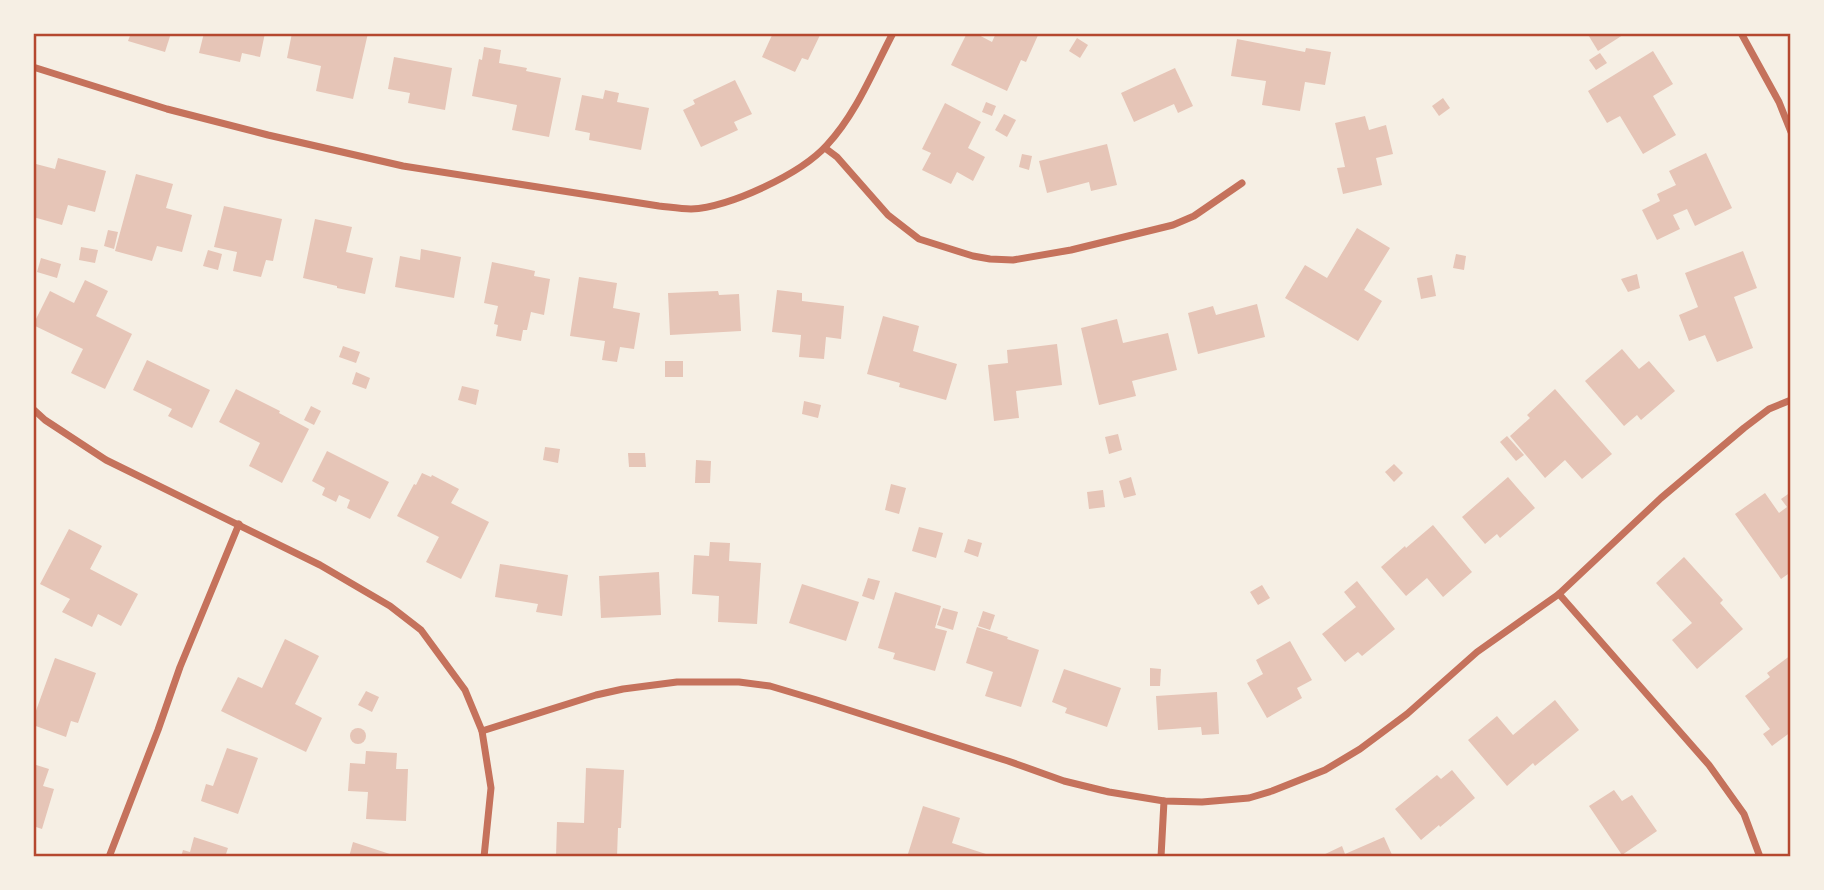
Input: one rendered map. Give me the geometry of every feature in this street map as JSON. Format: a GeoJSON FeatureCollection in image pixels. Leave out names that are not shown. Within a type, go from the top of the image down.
{"type":"FeatureCollection","features":[{"type":"Feature","properties":{"kind":"street"},"geometry":{"type":"LineString","coordinates":[[33,67],[167,109],[403,166],[692,209],[744,195],[788,174],[825,148],[859,99],[893,33]]}},
{"type":"Feature","properties":{"kind":"street"},"geometry":{"type":"LineString","coordinates":[[1741,33],[1779,102],[1791,132]]}},
{"type":"Feature","properties":{"kind":"street"},"geometry":{"type":"LineString","coordinates":[[825,148],[837,157],[888,215],[919,239],[990,259],[1013,260],[1071,250],[1173,225],[1194,216],[1242,183]]}},
{"type":"Feature","properties":{"kind":"street"},"geometry":{"type":"LineString","coordinates":[[482,731],[623,689],[677,682],[739,681],[770,686],[817,700],[1064,781],[1109,792],[1164,801],[1202,803],[1249,798],[1272,792],[1325,769],[1360,749],[1407,714],[1477,652],[1559,594],[1661,498],[1734,437],[1769,410],[1791,400]]}},
{"type":"Feature","properties":{"kind":"street"},"geometry":{"type":"LineString","coordinates":[[33,409],[106,460],[320,565],[390,606],[421,630],[465,690],[482,731],[491,788],[484,857]]}},
{"type":"Feature","properties":{"kind":"street"},"geometry":{"type":"LineString","coordinates":[[109,857],[180,667],[239,524]]}},
{"type":"Feature","properties":{"kind":"street"},"geometry":{"type":"LineString","coordinates":[[1559,594],[1709,765],[1744,814],[1760,857]]}},
{"type":"Feature","properties":{"kind":"street"},"geometry":{"type":"LineString","coordinates":[[1161,857],[1164,801]]}},
{"type":"Feature","properties":{"kind":"building"},"geometry":{"type":"Polygon","coordinates":[[[131,33],[171,33],[165,52],[128,41],[131,33]]]}},
{"type":"Feature","properties":{"kind":"building"},"geometry":{"type":"Polygon","coordinates":[[[204,33],[265,33],[260,57],[242,53],[240,62],[199,53],[204,33]]]}},
{"type":"Feature","properties":{"kind":"building"},"geometry":{"type":"Polygon","coordinates":[[[292,33],[368,33],[353,99],[316,91],[321,66],[287,58],[292,33]]]}},
{"type":"Feature","properties":{"kind":"building"},"geometry":{"type":"Polygon","coordinates":[[[773,33],[821,33],[808,60],[802,58],[795,72],[762,57],[773,33]]]}},
{"type":"Feature","properties":{"kind":"building"},"geometry":{"type":"Polygon","coordinates":[[[967,33],[975,33],[992,42],[996,33],[1039,33],[1026,62],[1021,60],[1007,91],[951,65],[967,33]]]}},
{"type":"Feature","properties":{"kind":"building"},"geometry":{"type":"Polygon","coordinates":[[[1587,33],[1626,33],[1598,51],[1587,33]]]}},
{"type":"Feature","properties":{"kind":"building"},"geometry":{"type":"Polygon","coordinates":[[[1077,38],[1088,45],[1080,58],[1069,51],[1077,38]]]}},
{"type":"Feature","properties":{"kind":"building"},"geometry":{"type":"Polygon","coordinates":[[[1237,39],[1305,52],[1306,48],[1331,52],[1325,85],[1305,82],[1300,111],[1262,105],[1266,81],[1231,76],[1237,39]]]}},
{"type":"Feature","properties":{"kind":"building"},"geometry":{"type":"Polygon","coordinates":[[[484,47],[501,50],[499,63],[561,78],[549,137],[512,130],[517,105],[472,96],[484,47]]]}},
{"type":"Feature","properties":{"kind":"building"},"geometry":{"type":"Polygon","coordinates":[[[1653,51],[1673,84],[1653,96],[1676,135],[1643,154],[1620,116],[1607,123],[1588,91],[1653,51]]]}},
{"type":"Feature","properties":{"kind":"building"},"geometry":{"type":"Polygon","coordinates":[[[1600,53],[1607,63],[1596,70],[1589,60],[1600,53]]]}},
{"type":"Feature","properties":{"kind":"building"},"geometry":{"type":"Polygon","coordinates":[[[394,57],[452,68],[445,110],[408,103],[410,93],[388,89],[394,57]]]}},
{"type":"Feature","properties":{"kind":"building"},"geometry":{"type":"Polygon","coordinates":[[[1175,68],[1193,106],[1178,113],[1174,104],[1134,122],[1121,93],[1175,68]]]}},
{"type":"Feature","properties":{"kind":"building"},"geometry":{"type":"Polygon","coordinates":[[[735,80],[752,114],[734,122],[738,130],[701,147],[683,110],[695,104],[693,100],[735,80]]]}},
{"type":"Feature","properties":{"kind":"building"},"geometry":{"type":"Polygon","coordinates":[[[605,90],[619,93],[617,102],[649,108],[641,150],[589,140],[590,133],[575,130],[582,95],[603,99],[605,90]]]}},
{"type":"Feature","properties":{"kind":"building"},"geometry":{"type":"Polygon","coordinates":[[[1443,98],[1450,108],[1439,116],[1432,106],[1443,98]]]}},
{"type":"Feature","properties":{"kind":"building"},"geometry":{"type":"Polygon","coordinates":[[[986,102],[996,106],[992,116],[982,112],[986,102]]]}},
{"type":"Feature","properties":{"kind":"building"},"geometry":{"type":"Polygon","coordinates":[[[945,103],[981,122],[968,148],[985,157],[973,181],[957,172],[951,184],[922,170],[931,153],[922,149],[945,103]]]}},
{"type":"Feature","properties":{"kind":"building"},"geometry":{"type":"Polygon","coordinates":[[[1004,114],[1016,120],[1007,137],[995,130],[1004,114]]]}},
{"type":"Feature","properties":{"kind":"building"},"geometry":{"type":"Polygon","coordinates":[[[1365,116],[1369,130],[1386,125],[1393,154],[1376,158],[1382,185],[1343,194],[1337,168],[1345,167],[1335,123],[1365,116]]]}},
{"type":"Feature","properties":{"kind":"building"},"geometry":{"type":"Polygon","coordinates":[[[1107,144],[1117,185],[1091,191],[1089,182],[1047,193],[1039,161],[1107,144]]]}},
{"type":"Feature","properties":{"kind":"building"},"geometry":{"type":"Polygon","coordinates":[[[1706,153],[1732,208],[1695,226],[1687,209],[1673,215],[1680,229],[1657,240],[1642,210],[1660,201],[1657,194],[1676,185],[1669,171],[1706,153]]]}},
{"type":"Feature","properties":{"kind":"building"},"geometry":{"type":"Polygon","coordinates":[[[1022,154],[1032,156],[1029,170],[1019,167],[1022,154]]]}},
{"type":"Feature","properties":{"kind":"building"},"geometry":{"type":"Polygon","coordinates":[[[58,158],[106,171],[95,212],[68,205],[62,225],[33,217],[33,175],[36,164],[55,169],[58,158]]]}},
{"type":"Feature","properties":{"kind":"building"},"geometry":{"type":"Polygon","coordinates":[[[136,174],[173,184],[166,208],[192,215],[182,252],[157,246],[152,261],[115,251],[136,174]]]}},
{"type":"Feature","properties":{"kind":"building"},"geometry":{"type":"Polygon","coordinates":[[[224,206],[282,219],[273,261],[266,260],[261,277],[233,271],[237,252],[214,247],[224,206]]]}},
{"type":"Feature","properties":{"kind":"building"},"geometry":{"type":"Polygon","coordinates":[[[315,219],[352,227],[346,252],[373,258],[365,294],[303,278],[315,219]]]}},
{"type":"Feature","properties":{"kind":"building"},"geometry":{"type":"Polygon","coordinates":[[[1357,228],[1390,248],[1364,290],[1382,301],[1358,341],[1285,298],[1305,265],[1327,278],[1357,228]]]}},
{"type":"Feature","properties":{"kind":"building"},"geometry":{"type":"Polygon","coordinates":[[[108,230],[118,232],[114,249],[104,246],[108,230]]]}},
{"type":"Feature","properties":{"kind":"building"},"geometry":{"type":"Polygon","coordinates":[[[81,247],[98,250],[95,263],[79,260],[81,247]]]}},
{"type":"Feature","properties":{"kind":"building"},"geometry":{"type":"Polygon","coordinates":[[[421,249],[461,257],[454,298],[395,287],[400,256],[420,260],[421,249]]]}},
{"type":"Feature","properties":{"kind":"building"},"geometry":{"type":"Polygon","coordinates":[[[208,250],[222,254],[218,270],[203,266],[208,250]]]}},
{"type":"Feature","properties":{"kind":"building"},"geometry":{"type":"Polygon","coordinates":[[[1743,251],[1757,288],[1734,297],[1753,348],[1717,362],[1705,335],[1689,341],[1679,315],[1698,307],[1685,273],[1743,251]]]}},
{"type":"Feature","properties":{"kind":"building"},"geometry":{"type":"Polygon","coordinates":[[[1456,254],[1466,256],[1464,270],[1453,268],[1456,254]]]}},
{"type":"Feature","properties":{"kind":"building"},"geometry":{"type":"Polygon","coordinates":[[[41,258],[61,264],[57,278],[37,272],[41,258]]]}},
{"type":"Feature","properties":{"kind":"building"},"geometry":{"type":"Polygon","coordinates":[[[492,262],[535,271],[534,276],[550,279],[544,315],[531,312],[521,341],[496,336],[498,325],[494,324],[498,306],[484,303],[492,262]]]}},
{"type":"Feature","properties":{"kind":"building"},"geometry":{"type":"Polygon","coordinates":[[[1637,274],[1640,288],[1628,292],[1621,279],[1637,274]]]}},
{"type":"Feature","properties":{"kind":"building"},"geometry":{"type":"Polygon","coordinates":[[[1432,275],[1436,296],[1421,299],[1417,278],[1432,275]]]}},
{"type":"Feature","properties":{"kind":"building"},"geometry":{"type":"Polygon","coordinates":[[[579,277],[617,283],[613,308],[640,313],[634,349],[620,347],[617,362],[602,360],[605,341],[570,336],[579,277]]]}},
{"type":"Feature","properties":{"kind":"building"},"geometry":{"type":"Polygon","coordinates":[[[85,280],[108,291],[96,316],[132,334],[105,389],[71,373],[83,349],[33,325],[50,291],[74,303],[85,280]]]}},
{"type":"Feature","properties":{"kind":"building"},"geometry":{"type":"Polygon","coordinates":[[[777,290],[802,293],[802,301],[844,306],[841,339],[826,337],[824,359],[799,357],[801,335],[772,332],[777,290]]]}},
{"type":"Feature","properties":{"kind":"building"},"geometry":{"type":"Polygon","coordinates":[[[718,291],[719,295],[739,294],[741,331],[670,335],[668,293],[718,291]]]}},
{"type":"Feature","properties":{"kind":"building"},"geometry":{"type":"Polygon","coordinates":[[[1257,304],[1265,337],[1198,354],[1188,313],[1213,306],[1216,315],[1257,304]]]}},
{"type":"Feature","properties":{"kind":"building"},"geometry":{"type":"Polygon","coordinates":[[[883,316],[919,326],[913,351],[957,364],[946,400],[899,387],[900,383],[867,374],[883,316]]]}},
{"type":"Feature","properties":{"kind":"building"},"geometry":{"type":"Polygon","coordinates":[[[1117,319],[1123,343],[1168,333],[1177,370],[1132,381],[1136,396],[1099,405],[1081,328],[1117,319]]]}},
{"type":"Feature","properties":{"kind":"building"},"geometry":{"type":"Polygon","coordinates":[[[1057,344],[1062,385],[1016,391],[1019,418],[994,421],[988,365],[1008,363],[1007,350],[1057,344]]]}},
{"type":"Feature","properties":{"kind":"building"},"geometry":{"type":"Polygon","coordinates":[[[343,346],[360,352],[356,363],[339,357],[343,346]]]}},
{"type":"Feature","properties":{"kind":"building"},"geometry":{"type":"Polygon","coordinates":[[[1622,349],[1639,369],[1649,361],[1675,391],[1641,420],[1637,415],[1624,426],[1585,381],[1622,349]]]}},
{"type":"Feature","properties":{"kind":"building"},"geometry":{"type":"Polygon","coordinates":[[[147,360],[210,390],[192,428],[168,416],[172,409],[133,390],[147,360]]]}},
{"type":"Feature","properties":{"kind":"building"},"geometry":{"type":"Polygon","coordinates":[[[665,361],[683,361],[683,377],[665,377],[665,361]]]}},
{"type":"Feature","properties":{"kind":"building"},"geometry":{"type":"Polygon","coordinates":[[[356,372],[370,378],[366,389],[352,384],[356,372]]]}},
{"type":"Feature","properties":{"kind":"building"},"geometry":{"type":"Polygon","coordinates":[[[462,386],[479,390],[476,405],[458,400],[462,386]]]}},
{"type":"Feature","properties":{"kind":"building"},"geometry":{"type":"Polygon","coordinates":[[[236,389],[309,429],[282,483],[249,466],[260,443],[219,422],[236,389]]]}},
{"type":"Feature","properties":{"kind":"building"},"geometry":{"type":"Polygon","coordinates":[[[1555,389],[1612,454],[1582,479],[1565,460],[1545,478],[1510,436],[1530,418],[1527,415],[1555,389]]]}},
{"type":"Feature","properties":{"kind":"building"},"geometry":{"type":"Polygon","coordinates":[[[804,401],[821,405],[818,418],[802,414],[804,401]]]}},
{"type":"Feature","properties":{"kind":"building"},"geometry":{"type":"Polygon","coordinates":[[[311,406],[321,411],[314,425],[304,420],[311,406]]]}},
{"type":"Feature","properties":{"kind":"building"},"geometry":{"type":"Polygon","coordinates":[[[1118,434],[1122,450],[1109,454],[1105,437],[1118,434]]]}},
{"type":"Feature","properties":{"kind":"building"},"geometry":{"type":"Polygon","coordinates":[[[1507,436],[1524,455],[1516,461],[1500,442],[1507,436]]]}},
{"type":"Feature","properties":{"kind":"building"},"geometry":{"type":"Polygon","coordinates":[[[545,447],[560,449],[558,463],[543,460],[545,447]]]}},
{"type":"Feature","properties":{"kind":"building"},"geometry":{"type":"Polygon","coordinates":[[[327,451],[389,482],[370,519],[347,508],[350,500],[339,495],[336,502],[322,495],[325,488],[312,481],[327,451]]]}},
{"type":"Feature","properties":{"kind":"building"},"geometry":{"type":"Polygon","coordinates":[[[628,453],[645,453],[646,467],[629,467],[628,453]]]}},
{"type":"Feature","properties":{"kind":"building"},"geometry":{"type":"Polygon","coordinates":[[[696,460],[711,461],[710,483],[695,483],[696,460]]]}},
{"type":"Feature","properties":{"kind":"building"},"geometry":{"type":"Polygon","coordinates":[[[1394,464],[1403,473],[1394,482],[1385,472],[1394,464]]]}},
{"type":"Feature","properties":{"kind":"building"},"geometry":{"type":"Polygon","coordinates":[[[422,473],[431,477],[432,475],[459,489],[451,503],[489,522],[461,579],[426,562],[439,537],[397,516],[422,473]]]}},
{"type":"Feature","properties":{"kind":"building"},"geometry":{"type":"Polygon","coordinates":[[[1131,477],[1136,495],[1124,498],[1119,481],[1131,477]]]}},
{"type":"Feature","properties":{"kind":"building"},"geometry":{"type":"Polygon","coordinates":[[[1508,477],[1535,508],[1500,538],[1497,534],[1485,544],[1462,517],[1508,477]]]}},
{"type":"Feature","properties":{"kind":"building"},"geometry":{"type":"Polygon","coordinates":[[[891,484],[906,488],[899,514],[885,510],[891,484]]]}},
{"type":"Feature","properties":{"kind":"building"},"geometry":{"type":"Polygon","coordinates":[[[1103,490],[1105,507],[1089,509],[1087,492],[1103,490]]]}},
{"type":"Feature","properties":{"kind":"building"},"geometry":{"type":"Polygon","coordinates":[[[1791,492],[1791,572],[1781,579],[1735,514],[1765,493],[1779,513],[1787,507],[1781,499],[1791,492]]]}},
{"type":"Feature","properties":{"kind":"building"},"geometry":{"type":"Polygon","coordinates":[[[1433,525],[1472,572],[1443,597],[1427,578],[1406,596],[1381,567],[1433,525]]]}},
{"type":"Feature","properties":{"kind":"building"},"geometry":{"type":"Polygon","coordinates":[[[919,527],[943,533],[936,558],[912,551],[919,527]]]}},
{"type":"Feature","properties":{"kind":"building"},"geometry":{"type":"Polygon","coordinates":[[[69,529],[102,546],[90,569],[138,594],[121,626],[98,614],[92,627],[62,612],[70,599],[40,584],[69,529]]]}},
{"type":"Feature","properties":{"kind":"building"},"geometry":{"type":"Polygon","coordinates":[[[968,539],[982,543],[978,557],[964,552],[968,539]]]}},
{"type":"Feature","properties":{"kind":"building"},"geometry":{"type":"Polygon","coordinates":[[[710,542],[730,543],[729,561],[761,563],[757,624],[718,622],[719,596],[692,594],[694,555],[709,556],[710,542]]]}},
{"type":"Feature","properties":{"kind":"building"},"geometry":{"type":"Polygon","coordinates":[[[1684,557],[1723,600],[1720,603],[1743,629],[1697,669],[1672,640],[1692,623],[1656,583],[1684,557]]]}},
{"type":"Feature","properties":{"kind":"building"},"geometry":{"type":"Polygon","coordinates":[[[500,564],[568,575],[562,616],[536,612],[538,604],[495,597],[500,564]]]}},
{"type":"Feature","properties":{"kind":"building"},"geometry":{"type":"Polygon","coordinates":[[[659,572],[661,615],[601,618],[599,576],[659,572]]]}},
{"type":"Feature","properties":{"kind":"building"},"geometry":{"type":"Polygon","coordinates":[[[868,578],[880,581],[874,600],[862,596],[868,578]]]}},
{"type":"Feature","properties":{"kind":"building"},"geometry":{"type":"Polygon","coordinates":[[[1357,581],[1395,629],[1362,656],[1358,652],[1345,662],[1322,634],[1356,607],[1344,592],[1357,581]]]}},
{"type":"Feature","properties":{"kind":"building"},"geometry":{"type":"Polygon","coordinates":[[[802,584],[859,602],[846,641],[789,623],[802,584]]]}},
{"type":"Feature","properties":{"kind":"building"},"geometry":{"type":"Polygon","coordinates":[[[1262,585],[1270,598],[1258,605],[1250,592],[1262,585]]]}},
{"type":"Feature","properties":{"kind":"building"},"geometry":{"type":"Polygon","coordinates":[[[895,592],[941,606],[935,628],[947,631],[935,671],[893,659],[895,653],[878,648],[895,592]]]}},
{"type":"Feature","properties":{"kind":"building"},"geometry":{"type":"Polygon","coordinates":[[[943,608],[958,612],[953,630],[937,625],[943,608]]]}},
{"type":"Feature","properties":{"kind":"building"},"geometry":{"type":"Polygon","coordinates":[[[983,611],[995,615],[990,630],[978,626],[983,611]]]}},
{"type":"Feature","properties":{"kind":"building"},"geometry":{"type":"Polygon","coordinates":[[[977,627],[1039,650],[1021,707],[985,696],[993,672],[966,663],[977,627]]]}},
{"type":"Feature","properties":{"kind":"building"},"geometry":{"type":"Polygon","coordinates":[[[285,639],[319,656],[295,704],[322,718],[306,752],[221,711],[238,677],[262,688],[285,639]]]}},
{"type":"Feature","properties":{"kind":"building"},"geometry":{"type":"Polygon","coordinates":[[[1290,641],[1312,680],[1297,688],[1302,698],[1267,718],[1247,683],[1263,674],[1256,660],[1290,641]]]}},
{"type":"Feature","properties":{"kind":"building"},"geometry":{"type":"Polygon","coordinates":[[[1791,655],[1791,696],[1788,698],[1791,702],[1791,732],[1772,746],[1763,734],[1770,729],[1745,696],[1770,677],[1767,673],[1791,655]]]}},
{"type":"Feature","properties":{"kind":"building"},"geometry":{"type":"Polygon","coordinates":[[[55,658],[96,673],[78,723],[71,721],[66,737],[33,725],[55,658]]]}},
{"type":"Feature","properties":{"kind":"building"},"geometry":{"type":"Polygon","coordinates":[[[1150,668],[1161,669],[1160,686],[1150,686],[1150,668]]]}},
{"type":"Feature","properties":{"kind":"building"},"geometry":{"type":"Polygon","coordinates":[[[1064,669],[1121,688],[1107,727],[1065,713],[1067,708],[1052,702],[1064,669]]]}},
{"type":"Feature","properties":{"kind":"building"},"geometry":{"type":"Polygon","coordinates":[[[366,691],[379,697],[372,712],[358,705],[366,691]]]}},
{"type":"Feature","properties":{"kind":"building"},"geometry":{"type":"Polygon","coordinates":[[[1217,692],[1219,734],[1202,735],[1201,727],[1158,730],[1156,696],[1217,692]]]}},
{"type":"Feature","properties":{"kind":"building"},"geometry":{"type":"Polygon","coordinates":[[[1555,700],[1579,730],[1535,766],[1533,763],[1507,786],[1468,740],[1497,716],[1513,735],[1555,700]]]}},
{"type":"Feature","properties":{"kind":"building"},"geometry":{"type":"Polygon","coordinates":[[[355,728],[361,728],[366,736],[364,742],[355,744],[350,739],[350,733],[355,728]]]}},
{"type":"Feature","properties":{"kind":"building"},"geometry":{"type":"Polygon","coordinates":[[[227,748],[258,758],[238,814],[201,801],[206,784],[213,786],[227,748]]]}},
{"type":"Feature","properties":{"kind":"building"},"geometry":{"type":"Polygon","coordinates":[[[366,751],[397,753],[396,769],[408,769],[406,821],[366,819],[368,792],[348,791],[350,763],[365,764],[366,751]]]}},
{"type":"Feature","properties":{"kind":"building"},"geometry":{"type":"Polygon","coordinates":[[[33,764],[49,769],[43,786],[54,789],[42,829],[33,826],[33,764]]]}},
{"type":"Feature","properties":{"kind":"building"},"geometry":{"type":"Polygon","coordinates":[[[586,768],[624,770],[617,857],[556,857],[557,822],[584,823],[586,768]]]}},
{"type":"Feature","properties":{"kind":"building"},"geometry":{"type":"Polygon","coordinates":[[[1452,770],[1475,798],[1421,840],[1395,809],[1437,775],[1441,779],[1452,770]]]}},
{"type":"Feature","properties":{"kind":"building"},"geometry":{"type":"Polygon","coordinates":[[[1614,790],[1622,801],[1632,795],[1657,831],[1622,855],[1589,806],[1614,790]]]}},
{"type":"Feature","properties":{"kind":"building"},"geometry":{"type":"Polygon","coordinates":[[[923,806],[960,818],[952,843],[986,854],[985,857],[907,857],[923,806]]]}},
{"type":"Feature","properties":{"kind":"building"},"geometry":{"type":"Polygon","coordinates":[[[194,837],[228,848],[225,857],[181,857],[183,850],[190,852],[194,837]]]}},
{"type":"Feature","properties":{"kind":"building"},"geometry":{"type":"Polygon","coordinates":[[[1384,837],[1393,857],[1319,857],[1342,846],[1345,854],[1384,837]]]}},
{"type":"Feature","properties":{"kind":"building"},"geometry":{"type":"Polygon","coordinates":[[[353,842],[396,856],[396,857],[349,857],[353,842]]]}}]}
